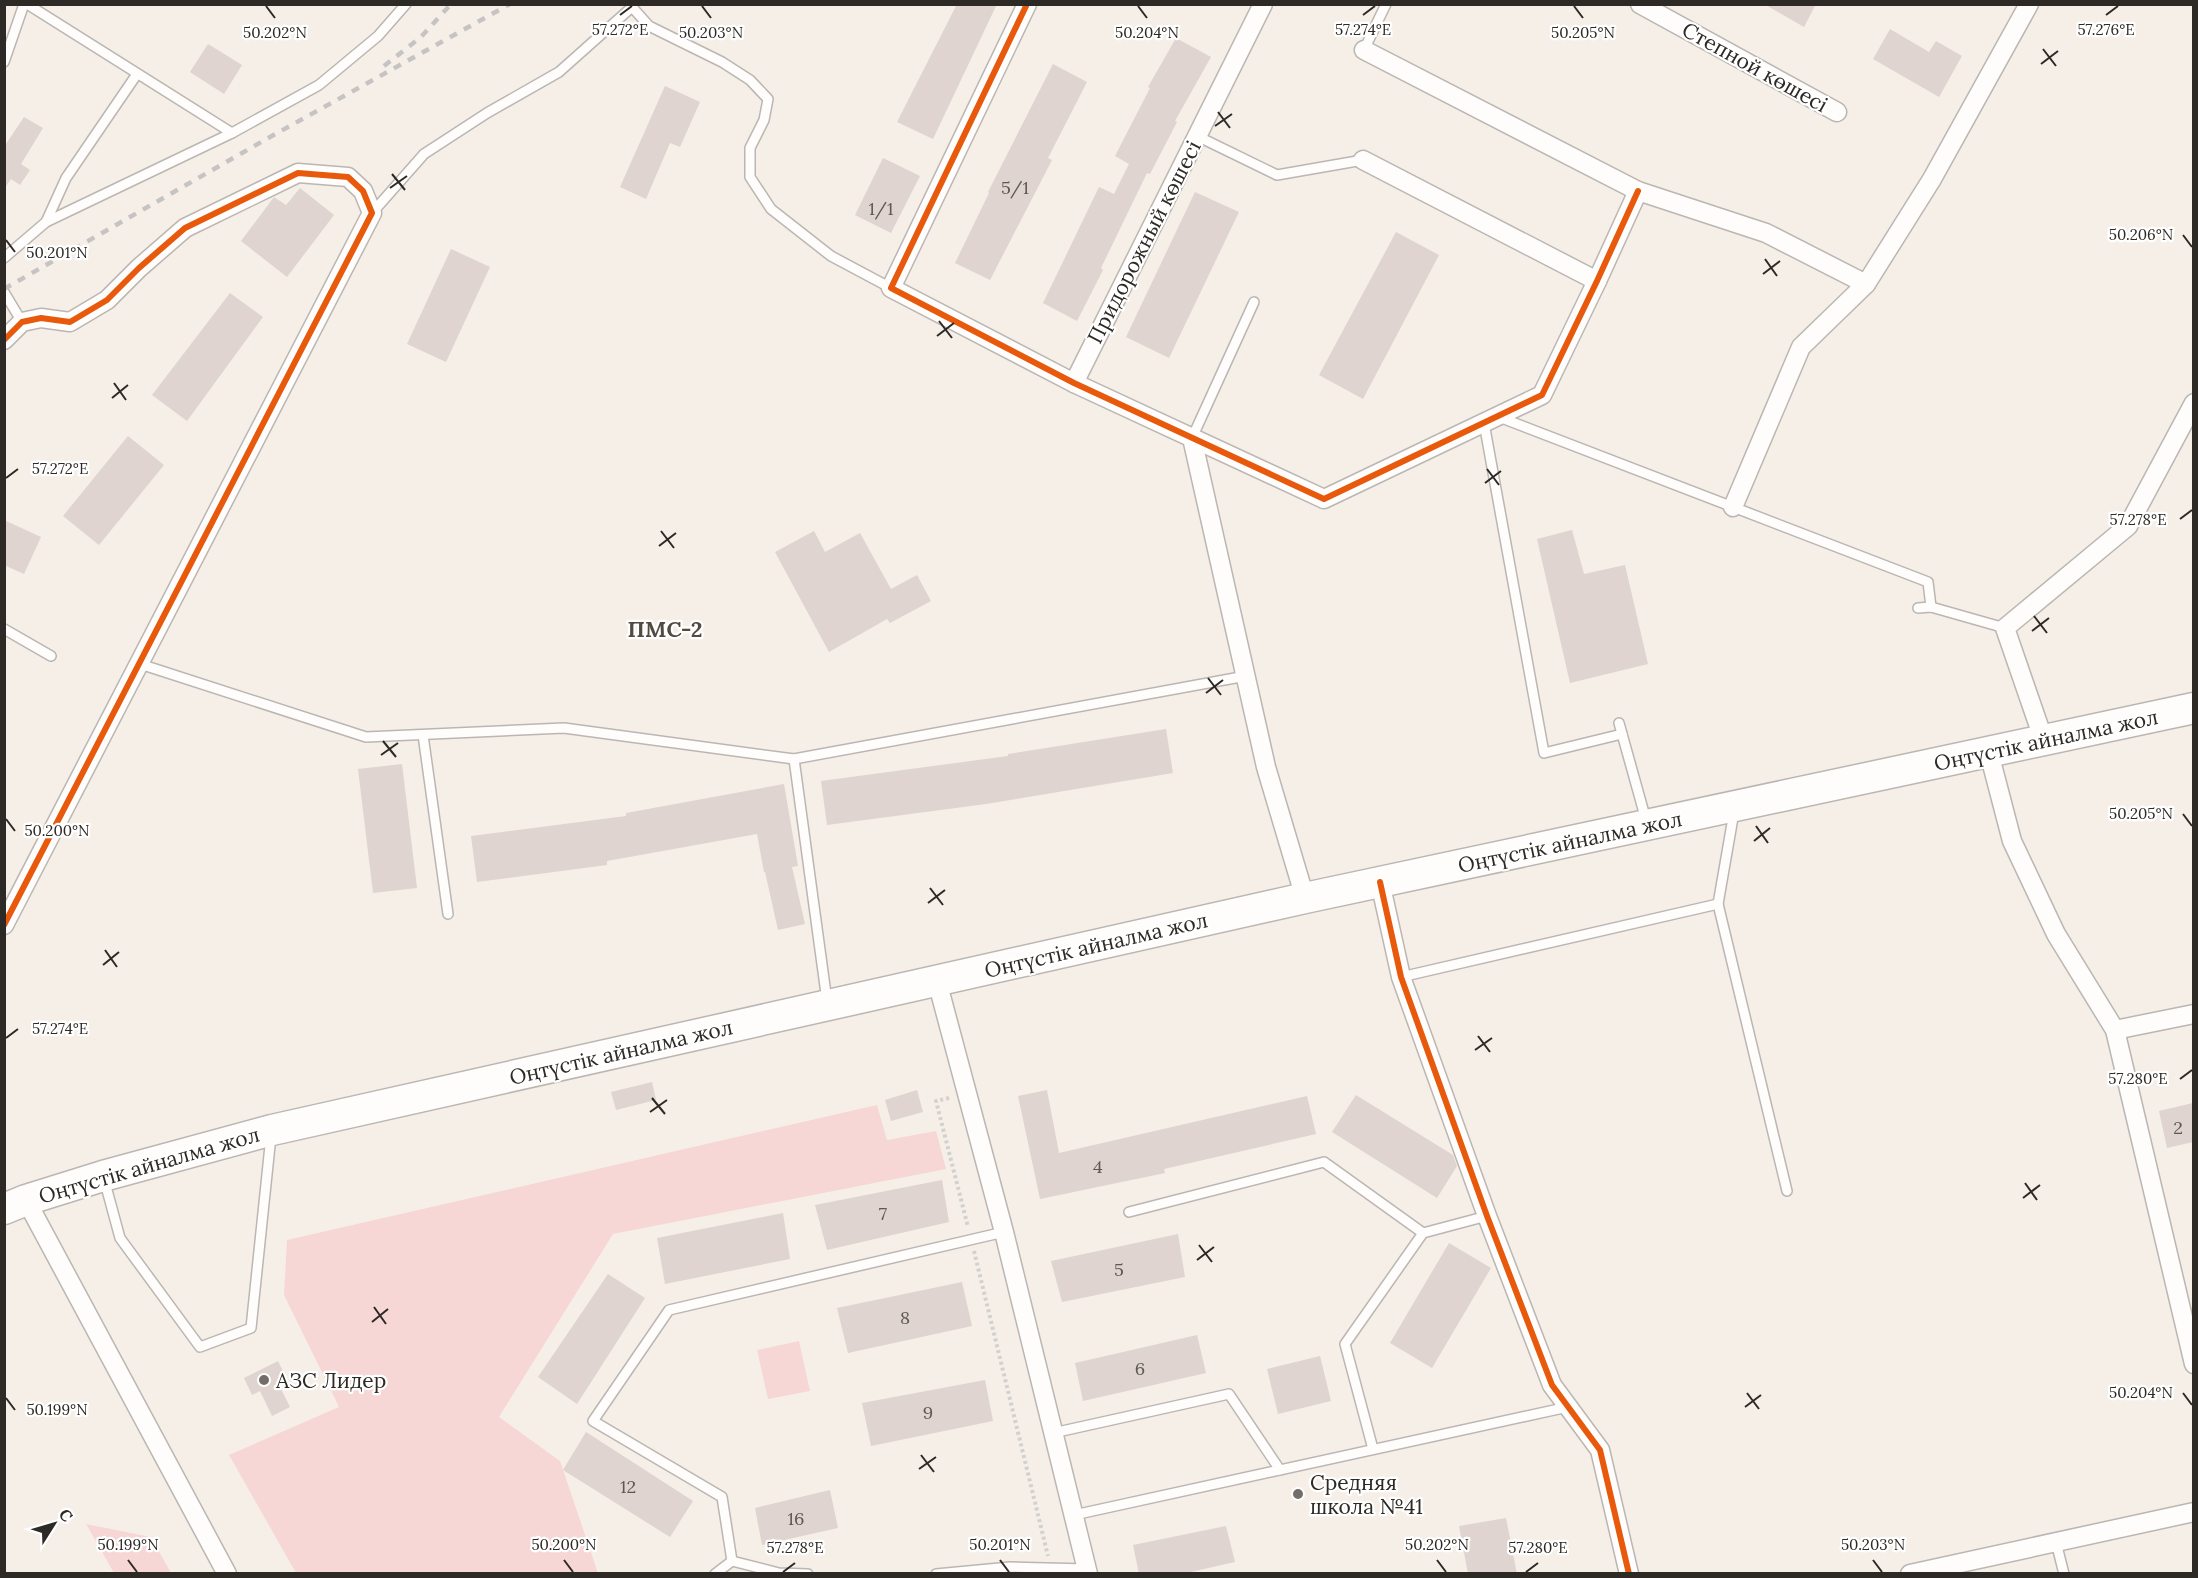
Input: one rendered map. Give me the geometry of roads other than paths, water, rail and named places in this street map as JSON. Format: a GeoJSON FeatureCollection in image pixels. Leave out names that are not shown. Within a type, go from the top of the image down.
{"type":"FeatureCollection","features":[{"type":"Feature","properties":{"kind":"highway","name":"Оңтүстік айналма жол"},"geometry":{"type":"LineString","coordinates":[[15,1205],[103,1176],[272,1130],[1305,898],[2193,708]]}},
{"type":"Feature","properties":{"kind":"street"},"geometry":{"type":"LineString","coordinates":[[1027,4],[891,288],[1074,383],[1324,500],[1542,395],[1638,191]]}},
{"type":"Feature","properties":{"kind":"street","name":"Придорожный көшесі"},"geometry":{"type":"LineString","coordinates":[[1074,383],[1263,4]]}},
{"type":"Feature","properties":{"kind":"street","name":"Степной көшесі"},"geometry":{"type":"LineString","coordinates":[[1641,4],[1837,112]]}},
{"type":"Feature","properties":{"kind":"street"},"geometry":{"type":"LineString","coordinates":[[1733,507],[1801,347],[1866,284],[1932,179],[2029,4]]}},
{"type":"Feature","properties":{"kind":"street"},"geometry":{"type":"LineString","coordinates":[[1364,50],[1638,191],[1767,233],[1866,284]]}},
{"type":"Feature","properties":{"kind":"street"},"geometry":{"type":"LineString","coordinates":[[1363,160],[1597,282]]}},
{"type":"Feature","properties":{"kind":"street"},"geometry":{"type":"LineString","coordinates":[[4,340],[22,322],[41,318],[70,322],[106,300],[185,228],[298,173],[348,177],[363,191],[372,213],[4,925]]}},
{"type":"Feature","properties":{"kind":"street"},"geometry":{"type":"LineString","coordinates":[[2044,741],[2005,628],[2128,526],[2193,403]]}},
{"type":"Feature","properties":{"kind":"street"},"geometry":{"type":"LineString","coordinates":[[1192,438],[1266,767],[1305,898]]}},
{"type":"Feature","properties":{"kind":"street"},"geometry":{"type":"LineString","coordinates":[[1989,753],[2012,841],[2056,934],[2115,1030],[2193,1364]]}},
{"type":"Feature","properties":{"kind":"street"},"geometry":{"type":"LineString","coordinates":[[1380,882],[1401,977],[1487,1216],[1552,1385],[1600,1450],[1629,1574]]}},
{"type":"Feature","properties":{"kind":"street"},"geometry":{"type":"LineString","coordinates":[[937,981],[1004,1232],[1087,1571]]}},
{"type":"Feature","properties":{"kind":"street"},"geometry":{"type":"LineString","coordinates":[[2115,1030],[2193,1014]]}},
{"type":"Feature","properties":{"kind":"street"},"geometry":{"type":"LineString","coordinates":[[15,1205],[227,1574]]}},
{"type":"Feature","properties":{"kind":"street"},"geometry":{"type":"LineString","coordinates":[[1910,1574],[2193,1512]]}},
{"type":"Feature","properties":{"kind":"lane"},"geometry":{"type":"LineString","coordinates":[[4,62],[25,4],[232,133]]}},
{"type":"Feature","properties":{"kind":"lane"},"geometry":{"type":"LineString","coordinates":[[4,258],[46,222],[232,133],[319,85],[378,36],[406,4]]}},
{"type":"Feature","properties":{"kind":"lane"},"geometry":{"type":"LineString","coordinates":[[1364,50],[1386,4]]}},
{"type":"Feature","properties":{"kind":"lane"},"geometry":{"type":"LineString","coordinates":[[372,213],[424,154],[487,113],[559,72],[634,6],[649,26],[722,62],[750,80],[768,99],[764,120],[750,148],[750,177],[771,209],[831,256],[891,288]]}},
{"type":"Feature","properties":{"kind":"lane"},"geometry":{"type":"LineString","coordinates":[[46,222],[66,178],[137,74]]}},
{"type":"Feature","properties":{"kind":"lane"},"geometry":{"type":"LineString","coordinates":[[1197,136],[1278,175],[1363,160]]}},
{"type":"Feature","properties":{"kind":"lane"},"geometry":{"type":"LineString","coordinates":[[4,292],[22,322]]}},
{"type":"Feature","properties":{"kind":"lane"},"geometry":{"type":"LineString","coordinates":[[1192,438],[1254,302]]}},
{"type":"Feature","properties":{"kind":"lane"},"geometry":{"type":"LineString","coordinates":[[1622,734],[1544,753],[1490,420],[1733,507],[1928,582],[1931,607]]}},
{"type":"Feature","properties":{"kind":"lane"},"geometry":{"type":"LineString","coordinates":[[1918,608],[1931,607],[2005,628]]}},
{"type":"Feature","properties":{"kind":"lane"},"geometry":{"type":"LineString","coordinates":[[4,629],[51,656]]}},
{"type":"Feature","properties":{"kind":"lane"},"geometry":{"type":"LineString","coordinates":[[140,664],[366,737],[564,728],[794,759],[1246,676]]}},
{"type":"Feature","properties":{"kind":"lane"},"geometry":{"type":"LineString","coordinates":[[1619,723],[1647,825]]}},
{"type":"Feature","properties":{"kind":"lane"},"geometry":{"type":"LineString","coordinates":[[423,735],[448,914]]}},
{"type":"Feature","properties":{"kind":"lane"},"geometry":{"type":"LineString","coordinates":[[794,759],[828,1005]]}},
{"type":"Feature","properties":{"kind":"lane"},"geometry":{"type":"LineString","coordinates":[[1735,807],[1718,904],[1787,1191]]}},
{"type":"Feature","properties":{"kind":"lane"},"geometry":{"type":"LineString","coordinates":[[1401,977],[1718,904]]}},
{"type":"Feature","properties":{"kind":"lane"},"geometry":{"type":"LineString","coordinates":[[103,1176],[120,1238],[200,1347],[251,1328],[272,1130]]}},
{"type":"Feature","properties":{"kind":"lane"},"geometry":{"type":"LineString","coordinates":[[1129,1212],[1324,1162],[1423,1233]]}},
{"type":"Feature","properties":{"kind":"lane"},"geometry":{"type":"LineString","coordinates":[[1373,1449],[1345,1344],[1423,1233],[1487,1216]]}},
{"type":"Feature","properties":{"kind":"lane"},"geometry":{"type":"LineString","coordinates":[[732,1561],[722,1497],[593,1421],[669,1310],[1004,1232]]}},
{"type":"Feature","properties":{"kind":"lane"},"geometry":{"type":"LineString","coordinates":[[1053,1433],[1229,1394],[1280,1470]]}},
{"type":"Feature","properties":{"kind":"lane"},"geometry":{"type":"LineString","coordinates":[[1074,1515],[1568,1407]]}},
{"type":"Feature","properties":{"kind":"lane"},"geometry":{"type":"LineString","coordinates":[[2056,1542],[2064,1574]]}},
{"type":"Feature","properties":{"kind":"lane"},"geometry":{"type":"LineString","coordinates":[[719,1572],[732,1561]]}},
{"type":"Feature","properties":{"kind":"lane"},"geometry":{"type":"LineString","coordinates":[[732,1561],[779,1573],[808,1574]]}},
{"type":"Feature","properties":{"kind":"lane"},"geometry":{"type":"LineString","coordinates":[[936,1574],[1052,1568],[1087,1571]]}},
{"type":"Feature","properties":{"kind":"railway"},"geometry":{"type":"LineString","coordinates":[[384,66],[421,37],[451,4]]}},
{"type":"Feature","properties":{"kind":"railway"},"geometry":{"type":"LineString","coordinates":[[4,289],[270,137],[510,4]]}},
{"type":"Feature","properties":{"kind":"place","name":"АЗС Лидер"},"geometry":{"type":"Point","coordinates":[264,1380]}},
{"type":"Feature","properties":{"kind":"place","name":"Средняя школа №41"},"geometry":{"type":"Point","coordinates":[1298,1494]}},
{"type":"Feature","properties":{"kind":"district","name":"ПМС-2"},"geometry":{"type":"Point","coordinates":[665,629]}}]}
